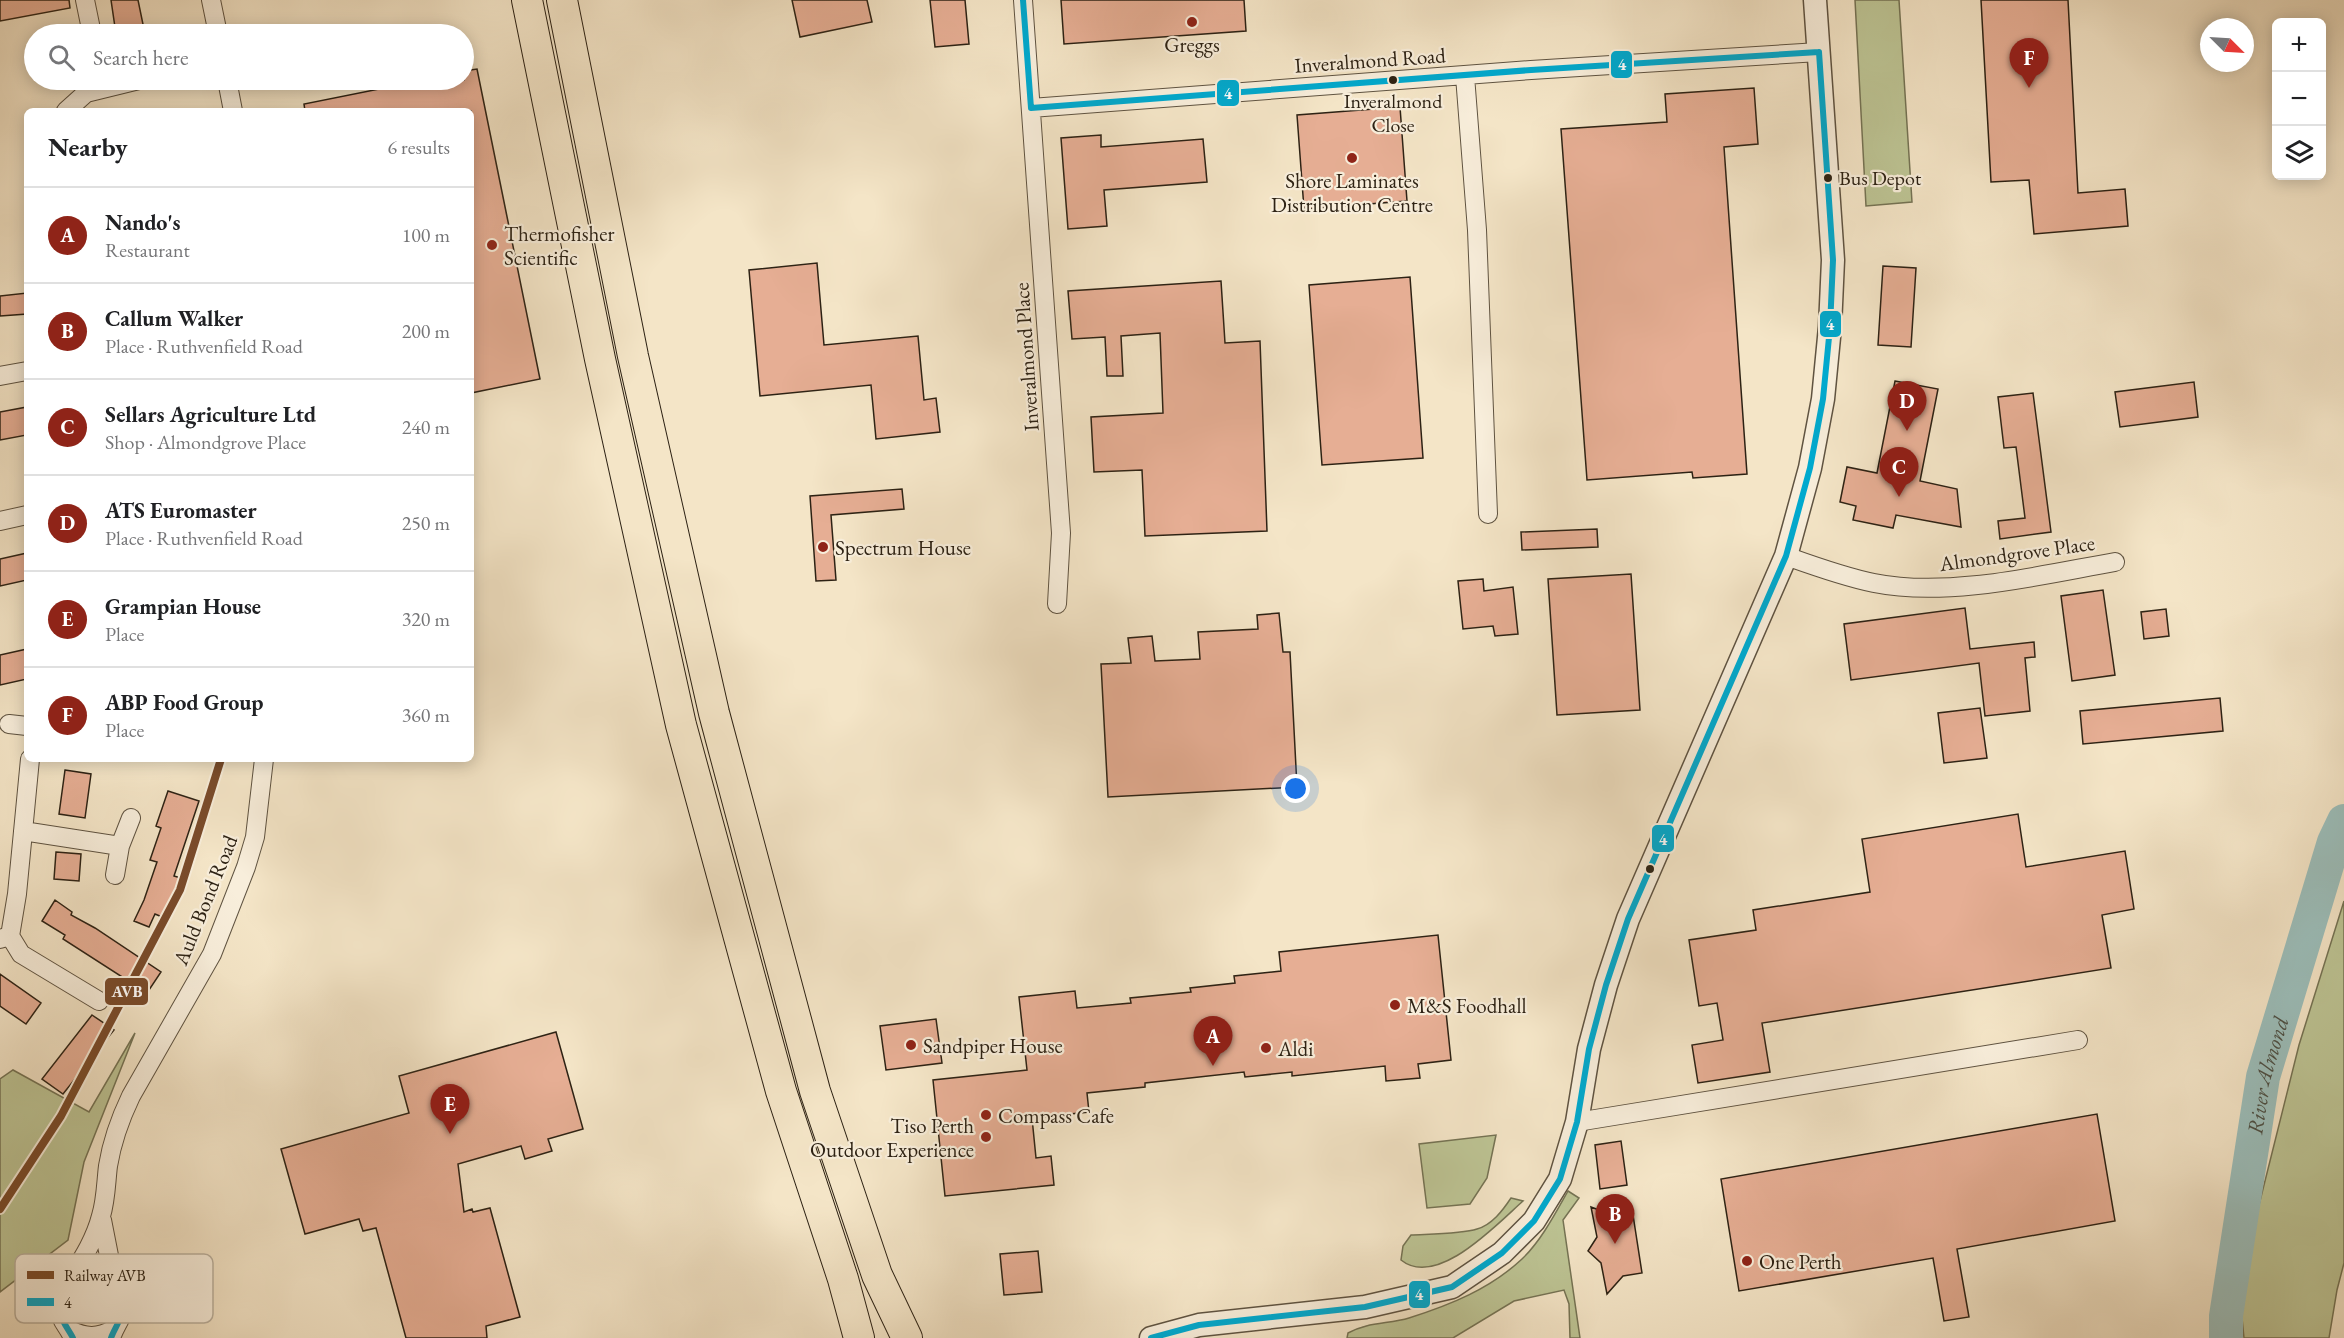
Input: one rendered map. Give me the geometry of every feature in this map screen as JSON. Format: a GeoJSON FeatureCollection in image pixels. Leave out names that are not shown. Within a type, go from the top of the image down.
{"type":"FeatureCollection","features":[{"type":"Feature","properties":{"kind":"highway"},"geometry":{"type":"LineString","coordinates":[[527,0],[600,359],[681,725],[781,1091],[843,1279],[859,1338]]}},
{"type":"Feature","properties":{"kind":"highway"},"geometry":{"type":"LineString","coordinates":[[562,0],[633,356],[714,713],[815,1091],[877,1275],[907,1338]]}},
{"type":"Feature","properties":{"kind":"street"},"geometry":{"type":"LineString","coordinates":[[85,0],[90,24]]}},
{"type":"Feature","properties":{"kind":"street"},"geometry":{"type":"LineString","coordinates":[[211,0],[216,24]]}},
{"type":"Feature","properties":{"kind":"street"},"geometry":{"type":"LineString","coordinates":[[1023,0],[1031,108]]}},
{"type":"Feature","properties":{"kind":"street"},"geometry":{"type":"LineString","coordinates":[[1151,1338],[1199,1324],[1365,1307],[1452,1287],[1503,1253],[1533,1221],[1560,1179],[1577,1122],[1589,1049],[1606,985],[1628,919],[1786,556],[1810,468],[1823,399],[1830,327],[1833,260],[1815,0]]}},
{"type":"Feature","properties":{"kind":"street","name":"Inveralmond Road"},"geometry":{"type":"LineString","coordinates":[[1031,108],[1531,70],[1820,52]]}},
{"type":"Feature","properties":{"kind":"street"},"geometry":{"type":"LineString","coordinates":[[1465,76],[1477,230],[1488,514]]}},
{"type":"Feature","properties":{"kind":"street"},"geometry":{"type":"LineString","coordinates":[[69,108],[91,90]]}},
{"type":"Feature","properties":{"kind":"street"},"geometry":{"type":"LineString","coordinates":[[229,90],[232,108]]}},
{"type":"Feature","properties":{"kind":"street","name":"Inveralmond Place"},"geometry":{"type":"LineString","coordinates":[[1031,108],[1061,533],[1058,604]]}},
{"type":"Feature","properties":{"kind":"street"},"geometry":{"type":"LineString","coordinates":[[0,376],[24,372]]}},
{"type":"Feature","properties":{"kind":"street"},"geometry":{"type":"LineString","coordinates":[[0,521],[24,516]]}},
{"type":"Feature","properties":{"kind":"street","name":"Almondgrove Place"},"geometry":{"type":"LineString","coordinates":[[1786,556],[1874,583],[1936,587],[2008,580],[2115,562]]}},
{"type":"Feature","properties":{"kind":"street"},"geometry":{"type":"LineString","coordinates":[[30,762],[17,894],[5,937],[21,954],[99,1001]]}},
{"type":"Feature","properties":{"kind":"street","name":"Auld Bond Road"},"geometry":{"type":"LineString","coordinates":[[84,1254],[102,1216],[108,1164],[114,1135],[121,1117],[212,954],[246,867],[255,837],[260,808],[264,762]]}},
{"type":"Feature","properties":{"kind":"street"},"geometry":{"type":"LineString","coordinates":[[115,875],[120,846],[131,818]]}},
{"type":"Feature","properties":{"kind":"street"},"geometry":{"type":"LineString","coordinates":[[22,831],[120,846]]}},
{"type":"Feature","properties":{"kind":"street"},"geometry":{"type":"LineString","coordinates":[[1577,1122],[2078,1040]]}},
{"type":"Feature","properties":{"kind":"street","name":"Auld Bond Road"},"geometry":{"type":"LineString","coordinates":[[102,1216],[109,1254]]}},
{"type":"Feature","properties":{"kind":"street","name":"Auld Bond Road"},"geometry":{"type":"LineString","coordinates":[[72,1334],[93,1338],[112,1334]]}},
{"type":"Feature","properties":{"kind":"green space"},"geometry":{"type":"Polygon","coordinates":[[[1855,0],[1899,0],[1912,202],[1866,206],[1855,0]]]}},
{"type":"Feature","properties":{"kind":"green space"},"geometry":{"type":"Polygon","coordinates":[[[2344,901],[2344,1263],[2329,1338],[2244,1338],[2240,1298],[2244,1265],[2299,1045],[2344,901]]]}},
{"type":"Feature","properties":{"kind":"green space"},"geometry":{"type":"Polygon","coordinates":[[[135,1033],[84,1162],[68,1240],[50,1254],[15,1254],[15,1281],[0,1292],[0,1079],[13,1070],[89,1112],[135,1033]]]}},
{"type":"Feature","properties":{"kind":"green space"},"geometry":{"type":"Polygon","coordinates":[[[1496,1135],[1487,1178],[1470,1204],[1427,1208],[1419,1144],[1496,1135]]]}},
{"type":"Feature","properties":{"kind":"green space"},"geometry":{"type":"Polygon","coordinates":[[[1568,1191],[1579,1198],[1563,1220],[1580,1338],[1570,1338],[1569,1304],[1564,1290],[1514,1301],[1453,1338],[1347,1338],[1348,1333],[1355,1329],[1409,1318],[1439,1308],[1497,1279],[1522,1259],[1535,1244],[1568,1191]]]}},
{"type":"Feature","properties":{"kind":"green space"},"geometry":{"type":"Polygon","coordinates":[[[1511,1198],[1523,1201],[1466,1250],[1449,1260],[1432,1266],[1416,1267],[1401,1260],[1403,1246],[1411,1235],[1463,1232],[1482,1227],[1497,1217],[1511,1198]]]}},
{"type":"Feature","properties":{"kind":"building"},"geometry":{"type":"Polygon","coordinates":[[[0,0],[69,0],[70,8],[0,21],[0,0]]]}},
{"type":"Feature","properties":{"kind":"building"},"geometry":{"type":"Polygon","coordinates":[[[111,0],[138,0],[143,24],[115,24],[111,0]]]}},
{"type":"Feature","properties":{"kind":"building"},"geometry":{"type":"Polygon","coordinates":[[[792,0],[867,0],[872,22],[800,37],[792,0]]]}},
{"type":"Feature","properties":{"kind":"building"},"geometry":{"type":"Polygon","coordinates":[[[930,0],[965,0],[969,44],[935,47],[930,0]]]}},
{"type":"Feature","properties":{"kind":"building"},"geometry":{"type":"Polygon","coordinates":[[[1061,0],[1244,0],[1246,31],[1064,44],[1061,0]]]}},
{"type":"Feature","properties":{"kind":"building"},"geometry":{"type":"Polygon","coordinates":[[[1981,0],[2068,0],[2078,193],[2125,189],[2128,226],[2034,234],[2029,180],[1991,182],[1981,0]]]}},
{"type":"Feature","properties":{"kind":"building","name":"Thermofisher Scientific"},"geometry":{"type":"Polygon","coordinates":[[[474,69],[477,69],[540,379],[474,392],[474,108],[305,108],[304,104],[374,90],[474,90],[474,69]]]}},
{"type":"Feature","properties":{"kind":"building"},"geometry":{"type":"Polygon","coordinates":[[[1754,88],[1758,144],[1724,147],[1747,474],[1693,478],[1692,472],[1587,480],[1561,129],[1667,122],[1665,94],[1754,88]]]}},
{"type":"Feature","properties":{"kind":"building","name":"Shore Laminates Distribution Centre"},"geometry":{"type":"Polygon","coordinates":[[[1400,107],[1407,201],[1304,209],[1297,115],[1400,107]]]}},
{"type":"Feature","properties":{"kind":"building"},"geometry":{"type":"Polygon","coordinates":[[[1101,135],[1101,147],[1203,139],[1207,182],[1104,190],[1107,226],[1068,229],[1061,138],[1101,135]]]}},
{"type":"Feature","properties":{"kind":"building"},"geometry":{"type":"Polygon","coordinates":[[[817,263],[824,345],[918,336],[924,400],[936,398],[940,432],[876,439],[871,385],[760,396],[749,270],[817,263]]]}},
{"type":"Feature","properties":{"kind":"building"},"geometry":{"type":"Polygon","coordinates":[[[1883,266],[1916,268],[1911,347],[1878,345],[1883,266]]]}},
{"type":"Feature","properties":{"kind":"building"},"geometry":{"type":"Polygon","coordinates":[[[1410,277],[1423,458],[1322,465],[1309,285],[1410,277]]]}},
{"type":"Feature","properties":{"kind":"building"},"geometry":{"type":"Polygon","coordinates":[[[1221,281],[1225,343],[1260,341],[1267,531],[1145,536],[1142,470],[1094,472],[1091,417],[1163,413],[1160,333],[1121,336],[1123,376],[1107,376],[1105,337],[1072,339],[1068,291],[1221,281]]]}},
{"type":"Feature","properties":{"kind":"building"},"geometry":{"type":"Polygon","coordinates":[[[24,293],[24,314],[0,316],[0,296],[24,293]]]}},
{"type":"Feature","properties":{"kind":"building"},"geometry":{"type":"Polygon","coordinates":[[[1895,381],[1938,389],[1920,481],[1957,489],[1961,527],[1896,515],[1893,528],[1853,520],[1856,506],[1840,502],[1847,467],[1877,473],[1895,381]]]}},
{"type":"Feature","properties":{"kind":"building"},"geometry":{"type":"Polygon","coordinates":[[[2194,382],[2198,417],[2120,427],[2115,392],[2194,382]]]}},
{"type":"Feature","properties":{"kind":"building"},"geometry":{"type":"Polygon","coordinates":[[[2033,393],[2051,532],[2000,539],[1998,521],[2025,518],[2016,447],[2004,448],[1998,397],[2033,393]]]}},
{"type":"Feature","properties":{"kind":"building"},"geometry":{"type":"Polygon","coordinates":[[[24,408],[24,436],[0,440],[0,412],[24,408]]]}},
{"type":"Feature","properties":{"kind":"building","name":"Spectrum House"},"geometry":{"type":"Polygon","coordinates":[[[902,489],[904,509],[831,515],[836,580],[816,581],[810,496],[902,489]]]}},
{"type":"Feature","properties":{"kind":"building"},"geometry":{"type":"Polygon","coordinates":[[[1597,529],[1598,547],[1522,550],[1521,532],[1597,529]]]}},
{"type":"Feature","properties":{"kind":"building"},"geometry":{"type":"Polygon","coordinates":[[[24,554],[24,581],[0,586],[0,559],[24,554]]]}},
{"type":"Feature","properties":{"kind":"building"},"geometry":{"type":"Polygon","coordinates":[[[1631,574],[1640,710],[1557,715],[1548,579],[1631,574]]]}},
{"type":"Feature","properties":{"kind":"building"},"geometry":{"type":"Polygon","coordinates":[[[1483,579],[1484,591],[1513,587],[1518,634],[1495,636],[1493,626],[1463,629],[1458,581],[1483,579]]]}},
{"type":"Feature","properties":{"kind":"building"},"geometry":{"type":"Polygon","coordinates":[[[2103,590],[2115,675],[2072,681],[2061,596],[2103,590]]]}},
{"type":"Feature","properties":{"kind":"building"},"geometry":{"type":"Polygon","coordinates":[[[1965,608],[1970,649],[2034,642],[2035,657],[2025,658],[2030,711],[1985,716],[1979,663],[1851,680],[1844,624],[1965,608]]]}},
{"type":"Feature","properties":{"kind":"building"},"geometry":{"type":"Polygon","coordinates":[[[2166,609],[2169,636],[2144,639],[2141,612],[2166,609]]]}},
{"type":"Feature","properties":{"kind":"building"},"geometry":{"type":"Polygon","coordinates":[[[1279,613],[1283,652],[1290,652],[1297,787],[1108,797],[1101,664],[1131,663],[1128,638],[1152,636],[1155,661],[1200,659],[1198,632],[1258,629],[1257,615],[1279,613]]]}},
{"type":"Feature","properties":{"kind":"building"},"geometry":{"type":"Polygon","coordinates":[[[24,650],[24,680],[0,685],[0,655],[24,650]]]}},
{"type":"Feature","properties":{"kind":"building"},"geometry":{"type":"Polygon","coordinates":[[[2220,698],[2223,731],[2083,744],[2080,711],[2220,698]]]}},
{"type":"Feature","properties":{"kind":"building"},"geometry":{"type":"Polygon","coordinates":[[[1980,708],[1987,758],[1944,763],[1938,713],[1980,708]]]}},
{"type":"Feature","properties":{"kind":"building"},"geometry":{"type":"Polygon","coordinates":[[[65,770],[91,774],[85,818],[59,814],[65,770]]]}},
{"type":"Feature","properties":{"kind":"building"},"geometry":{"type":"Polygon","coordinates":[[[168,791],[199,801],[174,876],[184,879],[175,904],[167,919],[155,914],[149,927],[134,921],[157,862],[150,860],[161,828],[156,826],[168,791]]]}},
{"type":"Feature","properties":{"kind":"building"},"geometry":{"type":"Polygon","coordinates":[[[2018,814],[2026,867],[2125,851],[2134,909],[2102,915],[2111,968],[1762,1023],[1770,1072],[1698,1083],[1692,1045],[1723,1040],[1717,1003],[1699,1006],[1689,940],[1756,930],[1753,910],[1870,892],[1862,839],[2018,814]]]}},
{"type":"Feature","properties":{"kind":"building"},"geometry":{"type":"Polygon","coordinates":[[[56,852],[81,854],[79,881],[54,879],[56,852]]]}},
{"type":"Feature","properties":{"kind":"building"},"geometry":{"type":"Polygon","coordinates":[[[55,900],[72,912],[71,915],[95,928],[161,972],[147,993],[63,939],[65,935],[42,921],[55,900]]]}},
{"type":"Feature","properties":{"kind":"building"},"geometry":{"type":"Polygon","coordinates":[[[1438,935],[1451,1060],[1418,1064],[1420,1078],[1386,1081],[1385,1066],[1292,1076],[1292,1072],[1245,1077],[1244,1072],[1145,1083],[1145,1087],[1087,1093],[1089,1112],[1032,1118],[1036,1158],[1051,1156],[1054,1185],[945,1196],[933,1080],[1027,1070],[1019,997],[1075,991],[1077,1008],[1131,1003],[1130,998],[1191,992],[1190,988],[1235,983],[1234,976],[1281,971],[1279,952],[1438,935]]]}},
{"type":"Feature","properties":{"kind":"building"},"geometry":{"type":"Polygon","coordinates":[[[0,974],[41,1003],[26,1024],[0,1006],[0,974]]]}},
{"type":"Feature","properties":{"kind":"building"},"geometry":{"type":"Polygon","coordinates":[[[92,1015],[114,1030],[63,1094],[42,1079],[92,1015]]]}},
{"type":"Feature","properties":{"kind":"building","name":"Sandpiper House"},"geometry":{"type":"Polygon","coordinates":[[[936,1019],[942,1063],[886,1070],[880,1026],[936,1019]]]}},
{"type":"Feature","properties":{"kind":"building"},"geometry":{"type":"Polygon","coordinates":[[[556,1032],[583,1129],[548,1139],[552,1151],[525,1159],[521,1146],[458,1164],[464,1212],[490,1208],[520,1317],[486,1326],[487,1338],[406,1338],[376,1228],[363,1231],[359,1219],[305,1234],[281,1149],[409,1113],[399,1076],[556,1032]]]}},
{"type":"Feature","properties":{"kind":"building"},"geometry":{"type":"Polygon","coordinates":[[[2097,1114],[2115,1221],[1957,1249],[1969,1317],[1944,1321],[1933,1258],[1739,1291],[1721,1179],[2097,1114]]]}},
{"type":"Feature","properties":{"kind":"building"},"geometry":{"type":"Polygon","coordinates":[[[1621,1141],[1627,1185],[1600,1189],[1595,1145],[1621,1141]]]}},
{"type":"Feature","properties":{"kind":"building"},"geometry":{"type":"Polygon","coordinates":[[[1591,1207],[1615,1216],[1633,1215],[1642,1273],[1623,1276],[1607,1294],[1601,1263],[1588,1251],[1597,1237],[1591,1207]]]}},
{"type":"Feature","properties":{"kind":"building"},"geometry":{"type":"Polygon","coordinates":[[[1038,1251],[1042,1292],[1004,1295],[1000,1254],[1038,1251]]]}},
{"type":"Feature","properties":{"kind":"waterway","name":"River Almond"},"geometry":{"type":"LineString","coordinates":[[2226,1338],[2226,1316],[2263,1077],[2334,842],[2344,821]]}},
{"type":"Feature","properties":{"kind":"rail line","name":"AVB"},"geometry":{"type":"LineString","coordinates":[[0,1209],[61,1116],[180,890],[220,762]]}},
{"type":"Feature","properties":{"kind":"transit line","name":"4"},"geometry":{"type":"LineString","coordinates":[[1023,0],[1031,108]]}},
{"type":"Feature","properties":{"kind":"transit line","name":"4"},"geometry":{"type":"LineString","coordinates":[[1031,108],[1531,70],[1819,52]]}},
{"type":"Feature","properties":{"kind":"transit line","name":"4"},"geometry":{"type":"LineString","coordinates":[[1151,1338],[1199,1325],[1365,1307],[1452,1287],[1502,1253],[1534,1221],[1560,1179],[1577,1122],[1589,1049],[1606,985],[1628,919],[1786,556],[1810,468],[1823,399],[1830,327],[1833,260],[1819,52]]}},
{"type":"Feature","properties":{"kind":"transit line","name":"4"},"geometry":{"type":"LineString","coordinates":[[64,1323],[73,1338]]}},
{"type":"Feature","properties":{"kind":"transit line","name":"4"},"geometry":{"type":"LineString","coordinates":[[111,1338],[118,1323]]}},
{"type":"Feature","properties":{"kind":"place","name":"Greggs"},"geometry":{"type":"Point","coordinates":[1192,22]}},
{"type":"Feature","properties":{"kind":"place","name":"Inveralmond Close"},"geometry":{"type":"Point","coordinates":[1393,80]}},
{"type":"Feature","properties":{"kind":"place","name":"ABP Food Group"},"geometry":{"type":"Point","coordinates":[2029,88]}},
{"type":"Feature","properties":{"kind":"place","name":"Shore Laminates Distribution Centre"},"geometry":{"type":"Point","coordinates":[1352,158]}},
{"type":"Feature","properties":{"kind":"place","name":"Bus Depot"},"geometry":{"type":"Point","coordinates":[1828,178]}},
{"type":"Feature","properties":{"kind":"place","name":"Thermofisher Scientific"},"geometry":{"type":"Point","coordinates":[492,245]}},
{"type":"Feature","properties":{"kind":"place","name":"ATS Euromaster"},"geometry":{"type":"Point","coordinates":[1907,431]}},
{"type":"Feature","properties":{"kind":"place","name":"Sellars Agriculture Ltd"},"geometry":{"type":"Point","coordinates":[1899,497]}},
{"type":"Feature","properties":{"kind":"place","name":"Spectrum House"},"geometry":{"type":"Point","coordinates":[823,547]}},
{"type":"Feature","properties":{"kind":"place","name":"M&S Foodhall"},"geometry":{"type":"Point","coordinates":[1395,1005]}},
{"type":"Feature","properties":{"kind":"place","name":"Sandpiper House"},"geometry":{"type":"Point","coordinates":[911,1045]}},
{"type":"Feature","properties":{"kind":"place","name":"Aldi"},"geometry":{"type":"Point","coordinates":[1266,1048]}},
{"type":"Feature","properties":{"kind":"place","name":"Nando's"},"geometry":{"type":"Point","coordinates":[1213,1066]}},
{"type":"Feature","properties":{"kind":"place","name":"Compass Cafe"},"geometry":{"type":"Point","coordinates":[986,1115]}},
{"type":"Feature","properties":{"kind":"place","name":"Grampian House"},"geometry":{"type":"Point","coordinates":[450,1134]}},
{"type":"Feature","properties":{"kind":"place","name":"Tiso Perth Outdoor Experience"},"geometry":{"type":"Point","coordinates":[986,1137]}},
{"type":"Feature","properties":{"kind":"place","name":"Callum Walker"},"geometry":{"type":"Point","coordinates":[1615,1244]}},
{"type":"Feature","properties":{"kind":"place","name":"One Perth"},"geometry":{"type":"Point","coordinates":[1747,1261]}}]}
